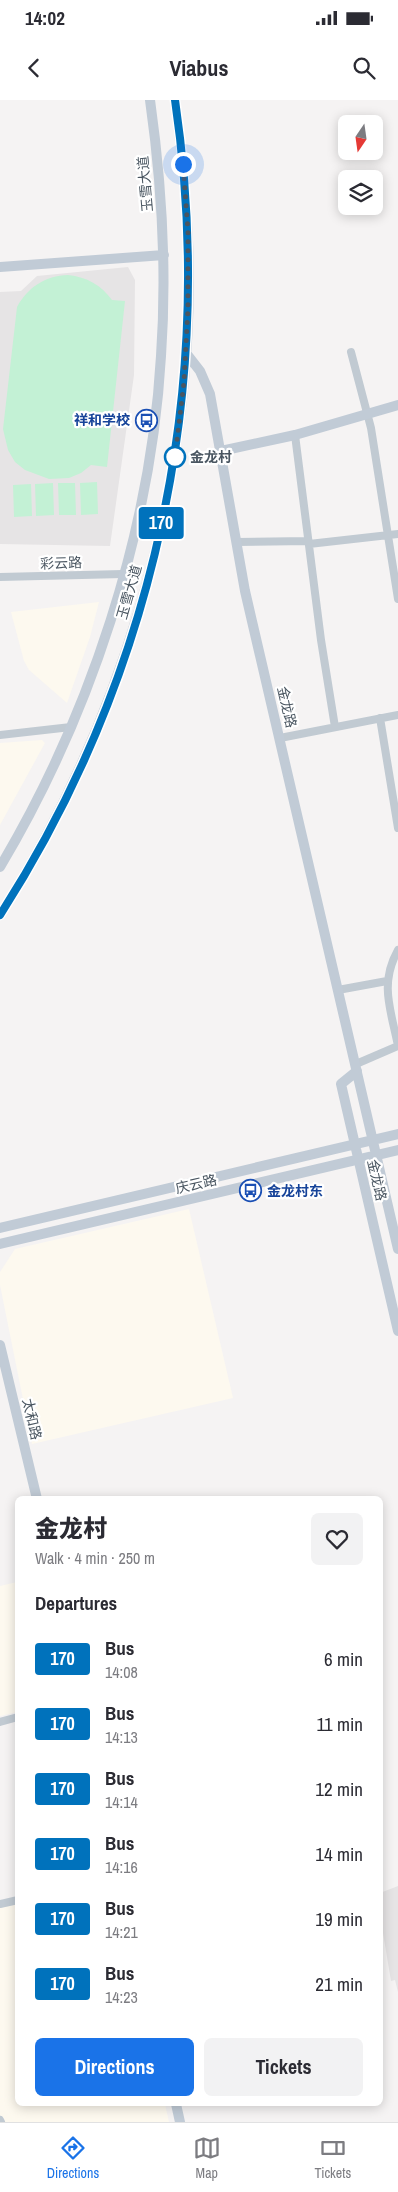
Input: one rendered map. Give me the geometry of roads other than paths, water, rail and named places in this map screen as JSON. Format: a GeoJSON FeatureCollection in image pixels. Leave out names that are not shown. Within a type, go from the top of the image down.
{"type":"FeatureCollection","features":[{"type":"Feature","properties":{"kind":"main road","name":"玉雪大道"},"geometry":{"type":"LineString","coordinates":[[0,868],[50,773],[71,727],[97,661],[123,574],[139,508],[156,412],[161,356],[164,255],[160,184],[150,100]]}},
{"type":"Feature","properties":{"kind":"main road","name":"玉雪大道"},"geometry":{"type":"LineString","coordinates":[[0,915],[42,844],[72,784],[101,719],[125,653],[147,581],[168,490],[178,432],[186,353],[189,281],[185,181],[175,100]]}},
{"type":"Feature","properties":{"kind":"main road"},"geometry":{"type":"LineString","coordinates":[[0,267],[164,255]]}},
{"type":"Feature","properties":{"kind":"main road","name":"金龙路"},"geometry":{"type":"LineString","coordinates":[[186,353],[200,371],[208,387],[245,592],[398,1248]]}},
{"type":"Feature","properties":{"kind":"main road"},"geometry":{"type":"LineString","coordinates":[[221,451],[295,435],[398,405]]}},
{"type":"Feature","properties":{"kind":"main road","name":"金龙路"},"geometry":{"type":"LineString","coordinates":[[356,1068],[341,1084],[398,1331]]}},
{"type":"Feature","properties":{"kind":"main road","name":"庆云路"},"geometry":{"type":"LineString","coordinates":[[0,1228],[398,1134]]}},
{"type":"Feature","properties":{"kind":"main road","name":"庆云路"},"geometry":{"type":"LineString","coordinates":[[0,1244],[398,1150]]}},
{"type":"Feature","properties":{"kind":"main road","name":"太和路"},"geometry":{"type":"LineString","coordinates":[[0,1345],[35,1496]]}},
{"type":"Feature","properties":{"kind":"main road"},"geometry":{"type":"LineString","coordinates":[[176,2106],[180,2122]]}},
{"type":"Feature","properties":{"kind":"street"},"geometry":{"type":"LineString","coordinates":[[351,352],[367,414],[398,599]]}},
{"type":"Feature","properties":{"kind":"street"},"geometry":{"type":"LineString","coordinates":[[295,435],[321,640],[335,727]]}},
{"type":"Feature","properties":{"kind":"street"},"geometry":{"type":"LineString","coordinates":[[236,542],[309,543],[398,534]]}},
{"type":"Feature","properties":{"kind":"street","name":"彩云路"},"geometry":{"type":"LineString","coordinates":[[0,577],[123,574]]}},
{"type":"Feature","properties":{"kind":"street"},"geometry":{"type":"LineString","coordinates":[[280,738],[398,715]]}},
{"type":"Feature","properties":{"kind":"street"},"geometry":{"type":"LineString","coordinates":[[380,718],[398,828]]}},
{"type":"Feature","properties":{"kind":"street"},"geometry":{"type":"LineString","coordinates":[[0,735],[71,727]]}},
{"type":"Feature","properties":{"kind":"street"},"geometry":{"type":"LineString","coordinates":[[356,1068],[398,1046],[386,982],[390,966],[398,950]]}},
{"type":"Feature","properties":{"kind":"street"},"geometry":{"type":"LineString","coordinates":[[338,990],[386,982]]}},
{"type":"Feature","properties":{"kind":"street"},"geometry":{"type":"LineString","coordinates":[[0,1722],[15,1719]]}},
{"type":"Feature","properties":{"kind":"street"},"geometry":{"type":"LineString","coordinates":[[0,1904],[15,1901]]}},
{"type":"Feature","properties":{"kind":"place","name":"祥和学校"},"geometry":{"type":"Point","coordinates":[146,420]}},
{"type":"Feature","properties":{"kind":"place","name":"金龙村"},"geometry":{"type":"Point","coordinates":[175,457]}},
{"type":"Feature","properties":{"kind":"place","name":"金龙村东"},"geometry":{"type":"Point","coordinates":[251,1191]}}]}
